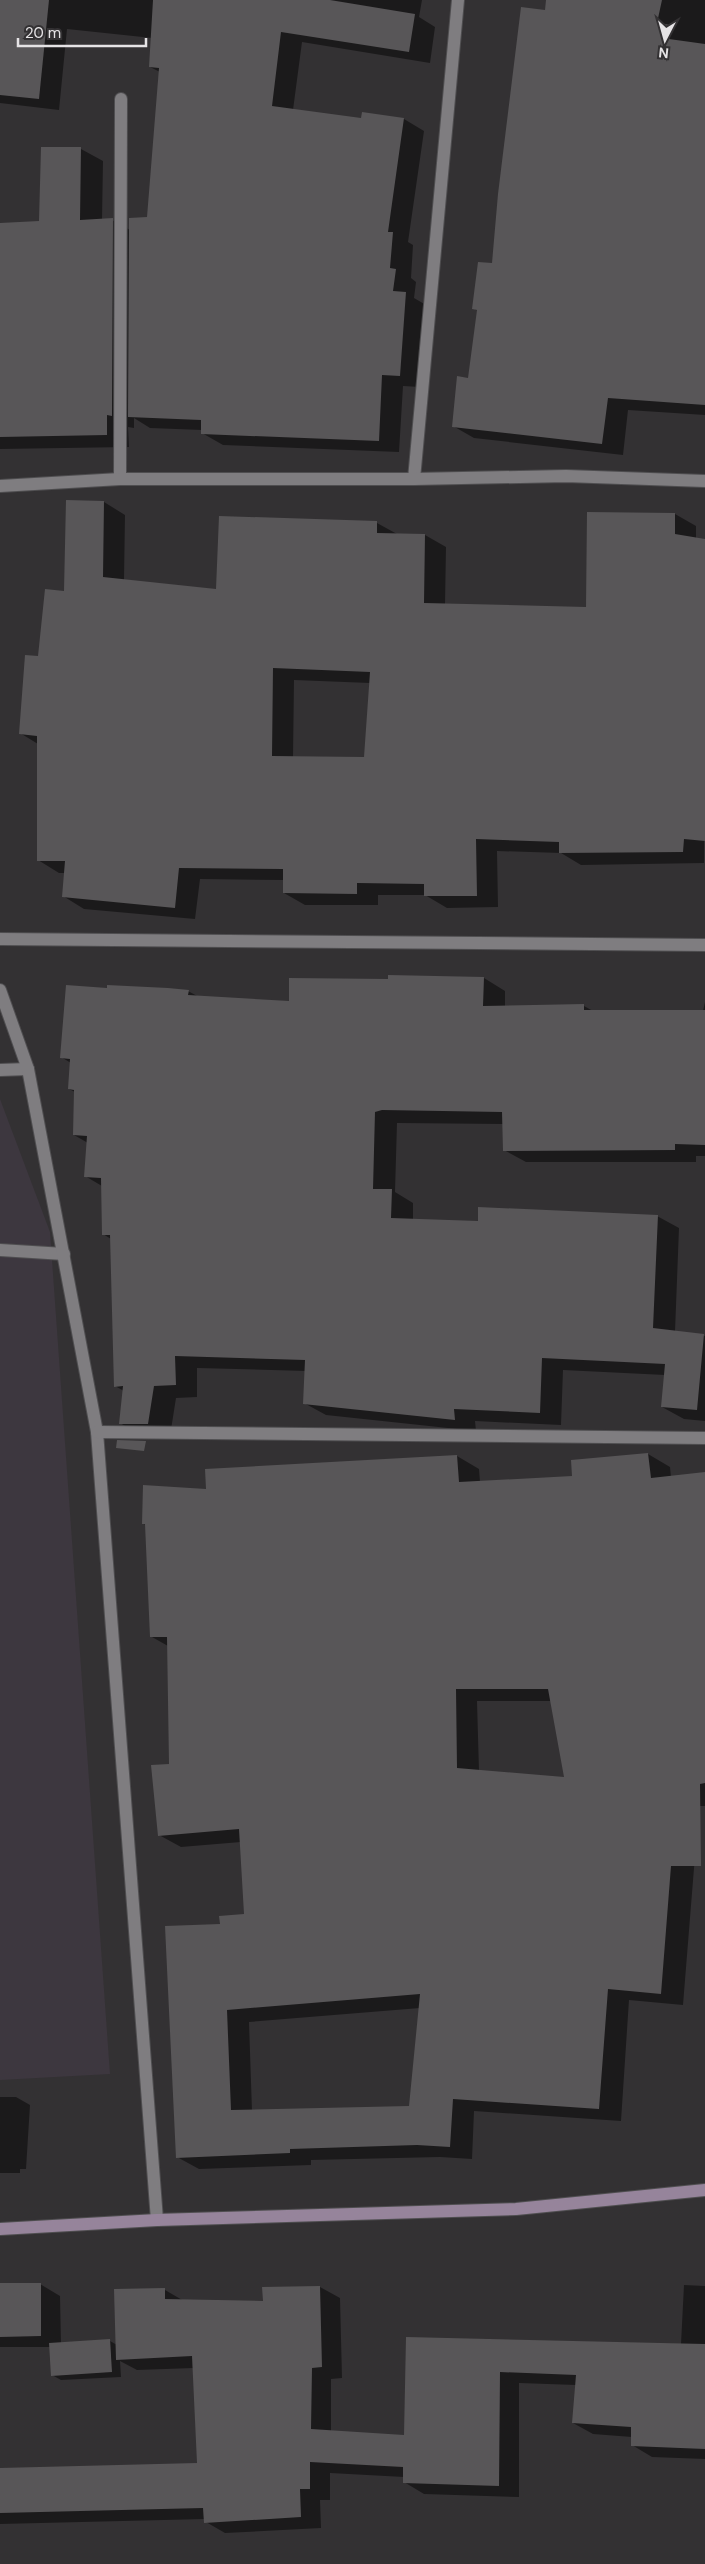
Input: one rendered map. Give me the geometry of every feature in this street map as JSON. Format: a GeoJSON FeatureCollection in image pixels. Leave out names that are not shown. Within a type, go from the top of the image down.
{"type":"FeatureCollection","features":[{"type":"Feature","properties":{"kind":"main road"},"geometry":{"type":"LineString","coordinates":[[0,2229],[157,2220],[516,2209],[705,2190]]}},
{"type":"Feature","properties":{"kind":"street"},"geometry":{"type":"LineString","coordinates":[[414,479],[458,0]]}},
{"type":"Feature","properties":{"kind":"street"},"geometry":{"type":"LineString","coordinates":[[120,479],[121,99]]}},
{"type":"Feature","properties":{"kind":"street"},"geometry":{"type":"LineString","coordinates":[[0,486],[120,479],[414,479],[566,476],[705,481]]}},
{"type":"Feature","properties":{"kind":"street"},"geometry":{"type":"LineString","coordinates":[[0,939],[705,945]]}},
{"type":"Feature","properties":{"kind":"street"},"geometry":{"type":"LineString","coordinates":[[0,990],[28,1069],[98,1432],[157,2220]]}},
{"type":"Feature","properties":{"kind":"street"},"geometry":{"type":"LineString","coordinates":[[0,1070],[28,1069]]}},
{"type":"Feature","properties":{"kind":"street"},"geometry":{"type":"LineString","coordinates":[[0,1250],[64,1254]]}},
{"type":"Feature","properties":{"kind":"street"},"geometry":{"type":"LineString","coordinates":[[98,1432],[705,1438]]}},
{"type":"Feature","properties":{"kind":"shaded area"},"geometry":{"type":"Polygon","coordinates":[[[0,1099],[50,1232],[110,2074],[0,2080],[0,1099]]]}},
{"type":"Feature","properties":{"kind":"building"},"geometry":{"type":"Polygon","coordinates":[[[0,0],[49,0],[39,99],[0,95],[0,0]]]}},
{"type":"Feature","properties":{"kind":"building"},"geometry":{"type":"Polygon","coordinates":[[[153,0],[330,0],[415,14],[409,52],[281,32],[272,106],[361,118],[362,112],[404,118],[388,232],[393,232],[390,268],[396,269],[393,291],[406,292],[400,376],[382,375],[379,441],[201,434],[201,420],[128,417],[129,218],[147,217],[159,68],[149,67],[153,0]]]}},
{"type":"Feature","properties":{"kind":"building"},"geometry":{"type":"Polygon","coordinates":[[[546,0],[662,0],[657,23],[671,25],[669,39],[705,44],[705,405],[608,398],[602,444],[452,427],[457,376],[468,378],[477,310],[472,309],[478,262],[492,263],[498,194],[521,7],[545,10],[546,0]]]}},
{"type":"Feature","properties":{"kind":"building"},"geometry":{"type":"Polygon","coordinates":[[[41,147],[81,147],[80,220],[113,218],[112,416],[107,415],[107,435],[0,437],[0,223],[39,221],[41,147]]]}},
{"type":"Feature","properties":{"kind":"building"},"geometry":{"type":"Polygon","coordinates":[[[66,500],[104,501],[103,577],[216,589],[219,516],[377,521],[377,533],[425,534],[424,603],[586,607],[587,512],[675,513],[675,534],[705,539],[705,841],[684,839],[683,852],[559,853],[559,842],[476,839],[477,896],[424,896],[424,884],[357,883],[357,894],[283,893],[283,869],[179,868],[175,908],[62,897],[65,861],[37,861],[37,736],[19,734],[25,655],[38,656],[45,589],[64,591],[66,500]],[[273,668],[272,756],[364,757],[370,672],[273,668]]]}},
{"type":"Feature","properties":{"kind":"building"},"geometry":{"type":"Polygon","coordinates":[[[388,975],[484,977],[483,1006],[584,1004],[584,1010],[705,1010],[705,1145],[675,1144],[675,1150],[503,1151],[502,1112],[382,1110],[375,1112],[373,1189],[392,1189],[391,1218],[478,1221],[478,1207],[658,1215],[653,1328],[704,1334],[697,1410],[661,1407],[665,1364],[542,1358],[540,1413],[454,1409],[455,1420],[303,1404],[305,1360],[175,1356],[176,1385],[154,1386],[148,1424],[119,1424],[123,1386],[114,1387],[110,1235],[102,1235],[101,1178],[84,1177],[87,1136],[73,1135],[74,1090],[68,1089],[70,1059],[60,1058],[66,985],[107,988],[107,985],[168,988],[189,990],[188,995],[289,1001],[289,978],[388,979],[388,975]]]}},
{"type":"Feature","properties":{"kind":"building"},"geometry":{"type":"Polygon","coordinates":[[[117,1440],[146,1441],[144,1451],[116,1448],[117,1440]]]}},
{"type":"Feature","properties":{"kind":"building"},"geometry":{"type":"Polygon","coordinates":[[[648,1453],[651,1478],[705,1472],[705,1783],[700,1784],[701,1866],[671,1866],[661,1994],[608,1989],[599,2109],[453,2099],[450,2147],[417,2145],[290,2149],[290,2153],[176,2158],[165,1926],[220,1924],[219,1916],[244,1914],[239,1829],[158,1836],[151,1765],[169,1764],[167,1637],[150,1637],[145,1524],[142,1524],[143,1485],[206,1489],[205,1469],[457,1455],[459,1482],[572,1476],[571,1460],[648,1453]],[[456,1689],[457,1768],[564,1777],[548,1689],[456,1689]],[[420,1994],[227,2010],[231,2110],[409,2106],[420,1994]]]}},
{"type":"Feature","properties":{"kind":"building"},"geometry":{"type":"Polygon","coordinates":[[[0,2283],[41,2283],[41,2336],[0,2337],[0,2283]]]}},
{"type":"Feature","properties":{"kind":"building"},"geometry":{"type":"Polygon","coordinates":[[[320,2286],[322,2367],[312,2368],[311,2429],[404,2435],[406,2337],[705,2344],[705,2449],[631,2446],[631,2427],[572,2423],[576,2375],[500,2372],[499,2486],[403,2483],[403,2467],[310,2462],[310,2489],[300,2489],[301,2517],[204,2523],[203,2508],[0,2513],[0,2468],[197,2463],[192,2356],[116,2360],[114,2289],[165,2288],[165,2299],[263,2301],[262,2287],[320,2286]]]}},
{"type":"Feature","properties":{"kind":"building"},"geometry":{"type":"Polygon","coordinates":[[[110,2339],[112,2372],[51,2376],[49,2343],[110,2339]]]}}]}
